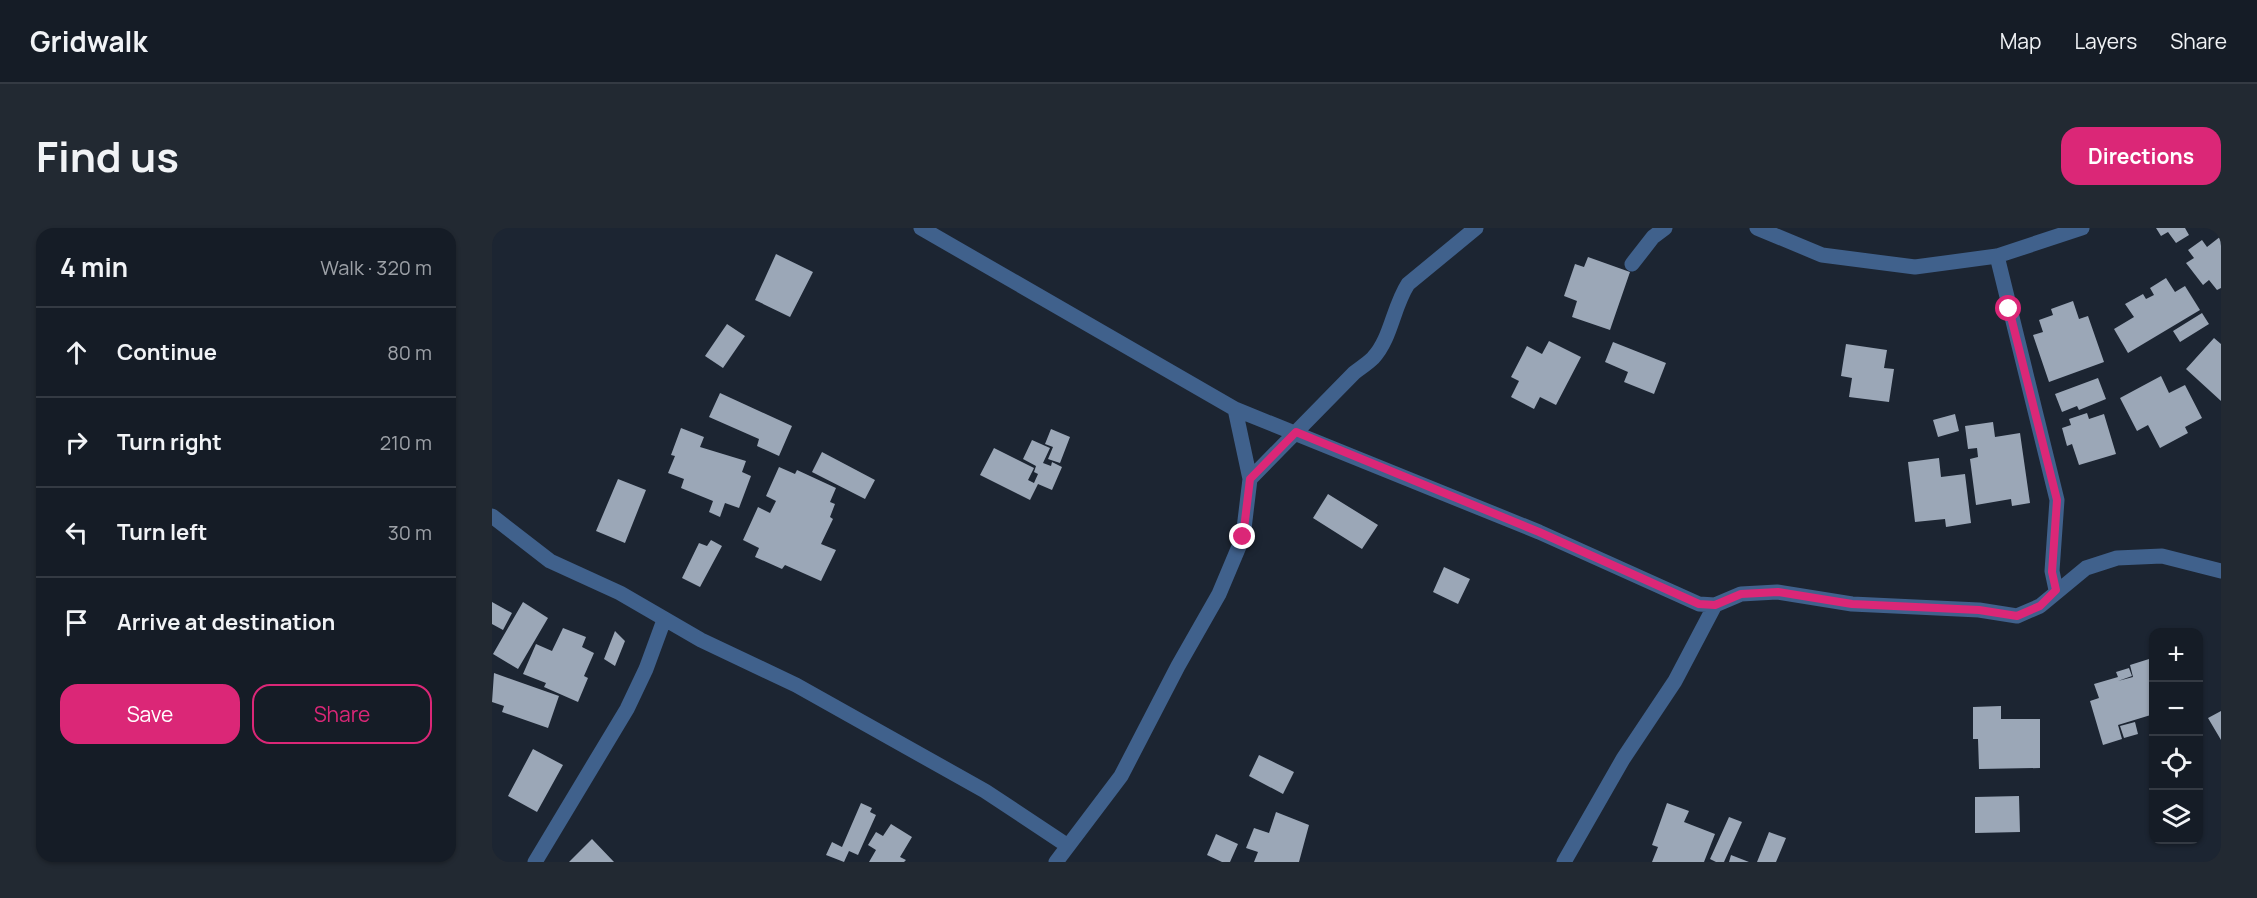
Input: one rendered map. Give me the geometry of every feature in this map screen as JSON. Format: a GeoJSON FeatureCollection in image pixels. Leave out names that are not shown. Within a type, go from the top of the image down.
{"type":"FeatureCollection","features":[{"type":"Feature","properties":{"kind":"street"},"geometry":{"type":"LineString","coordinates":[[921,228],[1235,409],[1296,432],[1627,570],[1677,596],[1699,604],[1715,605],[1741,594],[1778,592],[1852,604],[1979,610],[2017,616],[2040,606],[2056,590],[2086,568],[2117,558],[2162,556],[2221,571]]}},
{"type":"Feature","properties":{"kind":"street"},"geometry":{"type":"LineString","coordinates":[[1250,479],[1354,373],[1373,358],[1381,346],[1400,296],[1408,284],[1476,228]]}},
{"type":"Feature","properties":{"kind":"street"},"geometry":{"type":"LineString","coordinates":[[1632,264],[1653,237],[1665,228]]}},
{"type":"Feature","properties":{"kind":"street"},"geometry":{"type":"LineString","coordinates":[[1757,228],[1822,255],[1914,267],[1997,256],[2082,228]]}},
{"type":"Feature","properties":{"kind":"street"},"geometry":{"type":"LineString","coordinates":[[1997,256],[2057,500],[2052,572],[2056,590]]}},
{"type":"Feature","properties":{"kind":"street"},"geometry":{"type":"LineString","coordinates":[[1056,862],[1121,776],[1178,666],[1219,594],[1243,537],[1250,479],[1235,409]]}},
{"type":"Feature","properties":{"kind":"street"},"geometry":{"type":"LineString","coordinates":[[492,516],[550,561],[620,593],[664,620],[835,706],[985,791],[1068,846]]}},
{"type":"Feature","properties":{"kind":"street"},"geometry":{"type":"LineString","coordinates":[[1564,862],[1623,759],[1676,681],[1715,605]]}},
{"type":"Feature","properties":{"kind":"street"},"geometry":{"type":"LineString","coordinates":[[535,862],[627,709],[646,669],[664,620]]}},
{"type":"Feature","properties":{"kind":"building"},"geometry":{"type":"Polygon","coordinates":[[[2156,228],[2185,228],[2189,235],[2176,243],[2168,232],[2161,236],[2156,228]]]}},
{"type":"Feature","properties":{"kind":"building"},"geometry":{"type":"Polygon","coordinates":[[[2221,236],[2221,288],[2217,290],[2209,280],[2203,285],[2186,263],[2194,258],[2188,250],[2202,240],[2207,247],[2221,236]]]}},
{"type":"Feature","properties":{"kind":"building"},"geometry":{"type":"Polygon","coordinates":[[[776,254],[813,272],[790,317],[755,300],[776,254]]]}},
{"type":"Feature","properties":{"kind":"building"},"geometry":{"type":"Polygon","coordinates":[[[1588,257],[1630,272],[1610,330],[1572,317],[1577,301],[1564,296],[1575,264],[1584,267],[1588,257]]]}},
{"type":"Feature","properties":{"kind":"building"},"geometry":{"type":"Polygon","coordinates":[[[2166,278],[2175,292],[2185,286],[2200,310],[2128,353],[2114,329],[2134,317],[2125,304],[2143,294],[2146,299],[2154,295],[2150,288],[2166,278]]]}},
{"type":"Feature","properties":{"kind":"building"},"geometry":{"type":"Polygon","coordinates":[[[2073,301],[2079,319],[2088,316],[2104,362],[2049,382],[2033,335],[2043,332],[2039,320],[2053,315],[2051,309],[2073,301]]]}},
{"type":"Feature","properties":{"kind":"building"},"geometry":{"type":"Polygon","coordinates":[[[2202,313],[2209,324],[2180,342],[2173,331],[2202,313]]]}},
{"type":"Feature","properties":{"kind":"building"},"geometry":{"type":"Polygon","coordinates":[[[727,324],[745,336],[723,368],[705,356],[727,324]]]}},
{"type":"Feature","properties":{"kind":"building"},"geometry":{"type":"Polygon","coordinates":[[[2214,338],[2221,344],[2221,401],[2186,369],[2214,338]]]}},
{"type":"Feature","properties":{"kind":"building"},"geometry":{"type":"Polygon","coordinates":[[[1549,341],[1581,357],[1556,405],[1540,397],[1534,409],[1511,397],[1519,381],[1511,377],[1527,346],[1542,354],[1549,341]]]}},
{"type":"Feature","properties":{"kind":"building"},"geometry":{"type":"Polygon","coordinates":[[[1613,342],[1666,363],[1654,394],[1624,382],[1628,372],[1605,362],[1613,342]]]}},
{"type":"Feature","properties":{"kind":"building"},"geometry":{"type":"Polygon","coordinates":[[[1846,344],[1887,350],[1884,368],[1894,369],[1889,402],[1849,397],[1852,378],[1841,376],[1846,344]]]}},
{"type":"Feature","properties":{"kind":"building"},"geometry":{"type":"Polygon","coordinates":[[[2161,376],[2169,393],[2185,385],[2202,418],[2185,427],[2188,433],[2160,448],[2148,425],[2137,431],[2120,398],[2161,376]]]}},
{"type":"Feature","properties":{"kind":"building"},"geometry":{"type":"Polygon","coordinates":[[[2098,378],[2106,399],[2079,410],[2077,406],[2062,412],[2055,394],[2098,378]]]}},
{"type":"Feature","properties":{"kind":"building"},"geometry":{"type":"Polygon","coordinates":[[[720,393],[792,426],[779,456],[757,446],[759,439],[709,417],[720,393]]]}},
{"type":"Feature","properties":{"kind":"building"},"geometry":{"type":"Polygon","coordinates":[[[2087,413],[2089,419],[2104,414],[2116,454],[2079,465],[2072,444],[2067,446],[2062,428],[2071,425],[2069,419],[2087,413]]]}},
{"type":"Feature","properties":{"kind":"building"},"geometry":{"type":"Polygon","coordinates":[[[1955,414],[1959,431],[1938,437],[1933,420],[1955,414]]]}},
{"type":"Feature","properties":{"kind":"building"},"geometry":{"type":"Polygon","coordinates":[[[1993,422],[1995,437],[2020,433],[2030,503],[2012,506],[2011,499],[1976,505],[1970,459],[1978,457],[1977,448],[1968,449],[1965,426],[1993,422]]]}},
{"type":"Feature","properties":{"kind":"building"},"geometry":{"type":"Polygon","coordinates":[[[681,428],[704,437],[700,447],[746,461],[742,472],[751,476],[739,508],[725,503],[720,517],[709,512],[713,501],[681,488],[684,479],[668,473],[675,456],[671,455],[681,428]]]}},
{"type":"Feature","properties":{"kind":"building"},"geometry":{"type":"Polygon","coordinates":[[[1051,429],[1070,437],[1060,463],[1048,459],[1053,447],[1045,444],[1051,429]]]}},
{"type":"Feature","properties":{"kind":"building"},"geometry":{"type":"Polygon","coordinates":[[[1032,440],[1050,448],[1043,463],[1051,466],[1052,462],[1062,467],[1052,490],[1038,484],[1030,500],[980,475],[994,448],[1034,468],[1028,480],[1034,483],[1038,474],[1034,472],[1036,466],[1023,459],[1032,440]]]}},
{"type":"Feature","properties":{"kind":"building"},"geometry":{"type":"Polygon","coordinates":[[[822,452],[875,480],[865,499],[812,472],[822,452]]]}},
{"type":"Feature","properties":{"kind":"building"},"geometry":{"type":"Polygon","coordinates":[[[1939,458],[1941,477],[1965,474],[1971,523],[1946,527],[1945,519],[1915,522],[1908,462],[1939,458]]]}},
{"type":"Feature","properties":{"kind":"building"},"geometry":{"type":"Polygon","coordinates":[[[779,467],[795,474],[797,470],[836,488],[830,502],[835,504],[830,517],[833,519],[821,544],[836,550],[821,581],[785,565],[782,569],[755,557],[759,548],[743,540],[758,507],[770,513],[776,501],[766,496],[779,467]]]}},
{"type":"Feature","properties":{"kind":"building"},"geometry":{"type":"Polygon","coordinates":[[[618,479],[646,490],[625,543],[596,531],[618,479]]]}},
{"type":"Feature","properties":{"kind":"building"},"geometry":{"type":"Polygon","coordinates":[[[1328,494],[1378,525],[1362,549],[1313,518],[1328,494]]]}},
{"type":"Feature","properties":{"kind":"building"},"geometry":{"type":"Polygon","coordinates":[[[711,540],[722,546],[700,587],[682,578],[699,543],[707,546],[711,540]]]}},
{"type":"Feature","properties":{"kind":"building"},"geometry":{"type":"Polygon","coordinates":[[[1444,567],[1470,579],[1458,604],[1433,592],[1444,567]]]}},
{"type":"Feature","properties":{"kind":"building"},"geometry":{"type":"Polygon","coordinates":[[[492,602],[512,613],[503,630],[492,624],[492,602]]]}},
{"type":"Feature","properties":{"kind":"building"},"geometry":{"type":"Polygon","coordinates":[[[523,602],[548,618],[518,669],[493,654],[523,602]]]}},
{"type":"Feature","properties":{"kind":"building"},"geometry":{"type":"Polygon","coordinates":[[[563,628],[586,637],[582,647],[594,653],[584,676],[588,678],[578,702],[544,687],[546,683],[523,674],[536,644],[552,651],[563,628]]]}},
{"type":"Feature","properties":{"kind":"building"},"geometry":{"type":"Polygon","coordinates":[[[615,631],[625,641],[615,666],[604,659],[615,631]]]}},
{"type":"Feature","properties":{"kind":"building"},"geometry":{"type":"Polygon","coordinates":[[[2149,659],[2149,716],[2118,725],[2122,739],[2103,745],[2090,701],[2099,698],[2094,684],[2118,677],[2116,672],[2129,668],[2132,676],[2118,681],[2133,677],[2130,665],[2149,659]]]}},
{"type":"Feature","properties":{"kind":"building"},"geometry":{"type":"Polygon","coordinates":[[[494,673],[559,696],[548,728],[502,712],[504,706],[492,702],[494,673]]]}},
{"type":"Feature","properties":{"kind":"building"},"geometry":{"type":"Polygon","coordinates":[[[2001,706],[2001,719],[2040,719],[2040,768],[1979,769],[1978,739],[1973,739],[1973,707],[2001,706]]]}},
{"type":"Feature","properties":{"kind":"building"},"geometry":{"type":"Polygon","coordinates":[[[2221,711],[2221,740],[2208,718],[2221,711]]]}},
{"type":"Feature","properties":{"kind":"building"},"geometry":{"type":"Polygon","coordinates":[[[2135,722],[2138,734],[2124,738],[2120,726],[2135,722]]]}},
{"type":"Feature","properties":{"kind":"building"},"geometry":{"type":"Polygon","coordinates":[[[533,749],[563,765],[537,812],[508,796],[533,749]]]}},
{"type":"Feature","properties":{"kind":"building"},"geometry":{"type":"Polygon","coordinates":[[[1259,755],[1294,772],[1283,794],[1249,776],[1259,755]]]}},
{"type":"Feature","properties":{"kind":"building"},"geometry":{"type":"Polygon","coordinates":[[[2019,796],[2020,832],[1975,833],[1975,797],[2019,796]]]}},
{"type":"Feature","properties":{"kind":"building"},"geometry":{"type":"Polygon","coordinates":[[[861,803],[872,808],[870,812],[876,815],[858,855],[849,851],[844,862],[826,855],[832,842],[842,847],[861,803]]]}},
{"type":"Feature","properties":{"kind":"building"},"geometry":{"type":"Polygon","coordinates":[[[1667,803],[1689,811],[1684,822],[1715,834],[1704,862],[1652,862],[1658,847],[1652,845],[1667,803]]]}},
{"type":"Feature","properties":{"kind":"building"},"geometry":{"type":"Polygon","coordinates":[[[1276,812],[1309,825],[1299,862],[1254,862],[1258,852],[1246,848],[1254,828],[1269,833],[1276,812]]]}},
{"type":"Feature","properties":{"kind":"building"},"geometry":{"type":"Polygon","coordinates":[[[1729,817],[1742,822],[1724,862],[1716,862],[1710,859],[1729,817]]]}},
{"type":"Feature","properties":{"kind":"building"},"geometry":{"type":"Polygon","coordinates":[[[891,824],[912,837],[900,857],[906,860],[904,862],[869,862],[876,850],[868,845],[876,832],[883,836],[891,824]]]}},
{"type":"Feature","properties":{"kind":"building"},"geometry":{"type":"Polygon","coordinates":[[[1769,832],[1786,838],[1776,862],[1757,862],[1769,832]]]}},
{"type":"Feature","properties":{"kind":"building"},"geometry":{"type":"Polygon","coordinates":[[[1216,834],[1238,844],[1230,862],[1222,862],[1207,855],[1216,834]]]}},
{"type":"Feature","properties":{"kind":"building"},"geometry":{"type":"Polygon","coordinates":[[[592,839],[614,862],[569,862],[592,839]]]}},
{"type":"Feature","properties":{"kind":"building"},"geometry":{"type":"Polygon","coordinates":[[[1731,855],[1749,862],[1729,862],[1731,855]]]}},
{"type":"Feature","properties":{"kind":"route"},"geometry":{"type":"LineString","coordinates":[[1243,537],[1250,479],[1296,432],[1539,532],[1699,604],[1715,605],[1741,594],[1778,592],[1852,604],[1979,610],[2017,616],[2040,606],[2056,590],[2052,572],[2057,500],[2050,463],[2036,418],[2009,309]]}}]}
